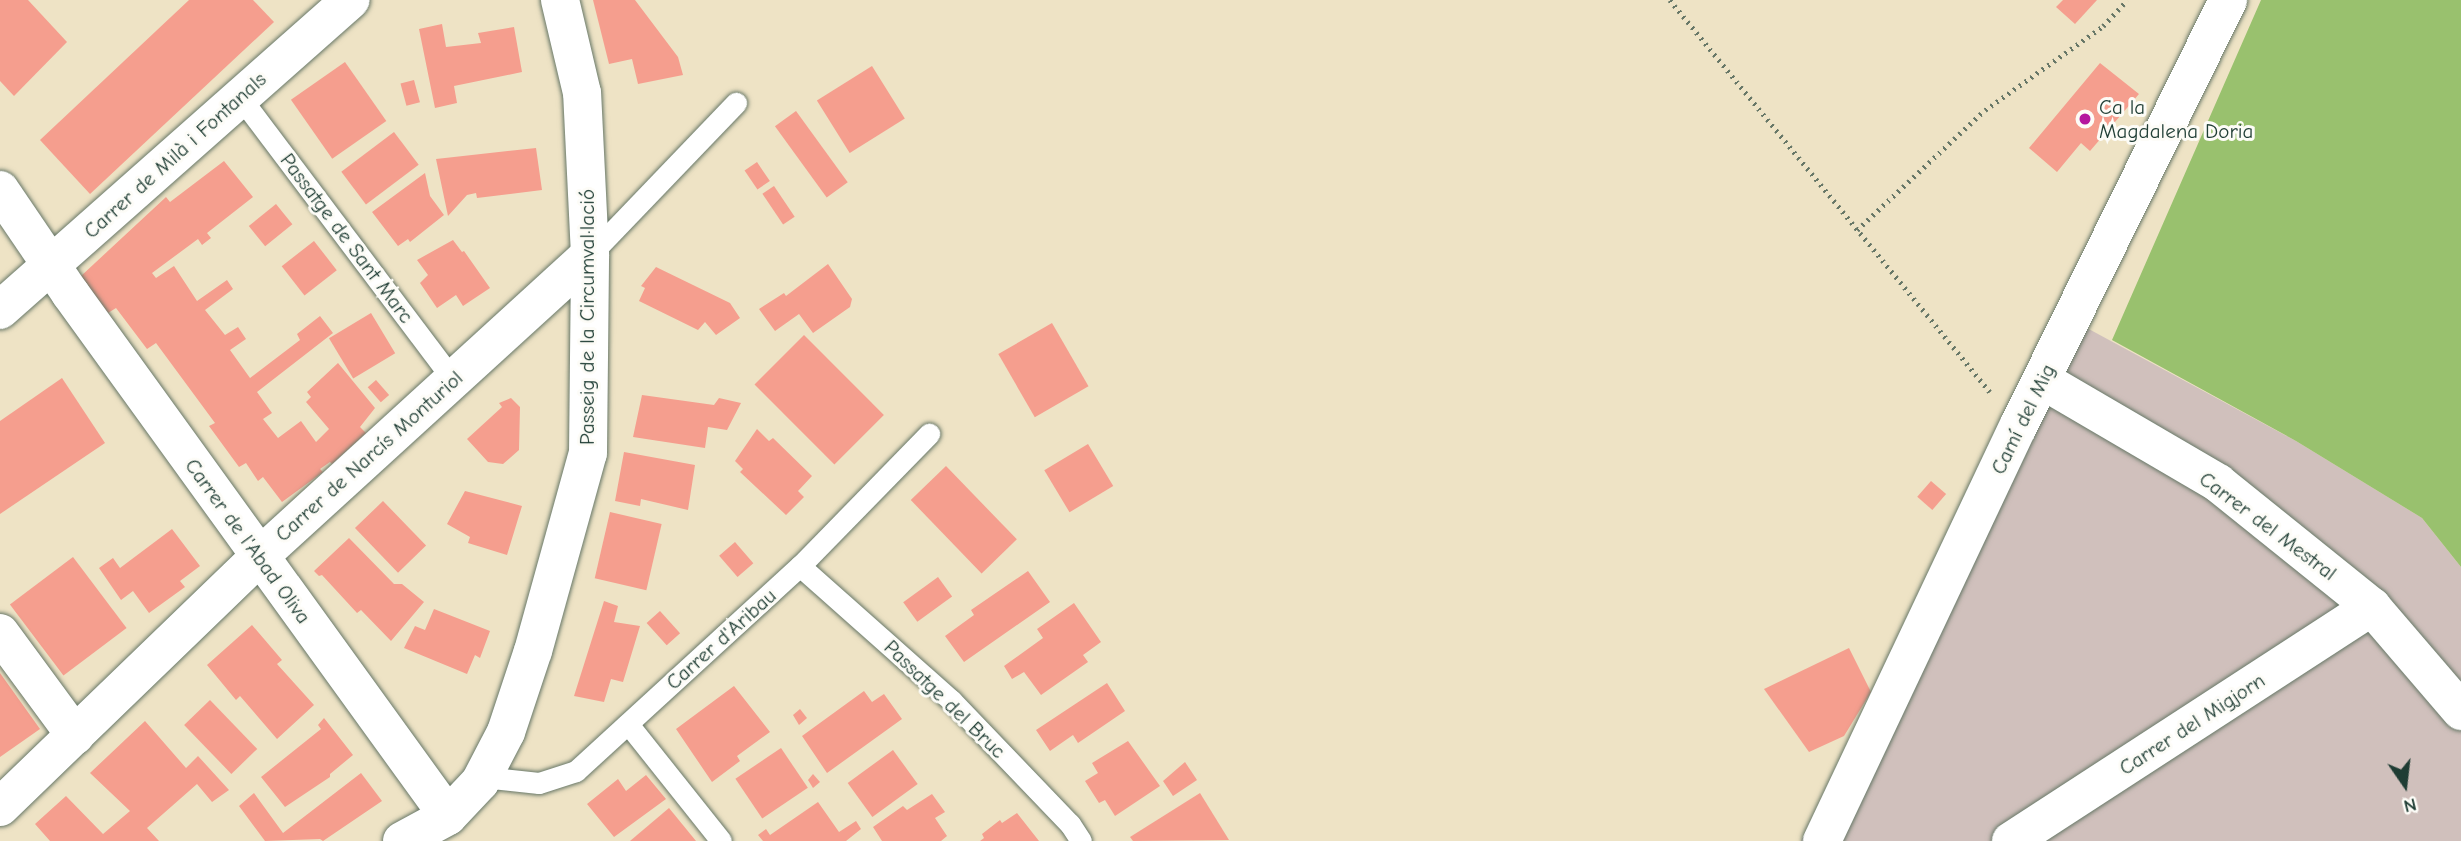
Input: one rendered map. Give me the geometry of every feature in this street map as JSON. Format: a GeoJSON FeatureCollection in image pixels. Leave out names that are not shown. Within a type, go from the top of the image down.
{"type":"FeatureCollection","features":[{"type":"Feature","properties":{"kind":"street","name":"Carrer de Milà i Fontanals"},"geometry":{"type":"LineString","coordinates":[[0,310],[350,0]]}},
{"type":"Feature","properties":{"kind":"street","name":"Passeig de la Circumval·lació"},"geometry":{"type":"LineString","coordinates":[[402,841],[448,816],[483,777],[506,732],[533,651],[588,453],[590,255],[582,93],[560,0]]}},
{"type":"Feature","properties":{"kind":"street","name":"Camí del Mig"},"geometry":{"type":"LineString","coordinates":[[1822,841],[2018,427],[2228,0]]}},
{"type":"Feature","properties":{"kind":"street"},"geometry":{"type":"LineString","coordinates":[[0,190],[49,264]]}},
{"type":"Feature","properties":{"kind":"street","name":"Carrer de Narcís Monturiol"},"geometry":{"type":"LineString","coordinates":[[0,807],[259,557],[590,255]]}},
{"type":"Feature","properties":{"kind":"street","name":"Carrer de l'Abad Oliva"},"geometry":{"type":"LineString","coordinates":[[49,264],[448,816]]}},
{"type":"Feature","properties":{"kind":"street","name":"Carrer del Mestral"},"geometry":{"type":"LineString","coordinates":[[2042,380],[2218,483],[2372,607],[2461,711]]}},
{"type":"Feature","properties":{"kind":"street","name":"Carrer del Migjorn"},"geometry":{"type":"LineString","coordinates":[[2011,841],[2372,607]]}},
{"type":"Feature","properties":{"kind":"street"},"geometry":{"type":"LineString","coordinates":[[0,633],[75,734]]}},
{"type":"Feature","properties":{"kind":"lane","name":"Passatge de Sant Marc"},"geometry":{"type":"LineString","coordinates":[[240,97],[453,380]]}},
{"type":"Feature","properties":{"kind":"lane","name":"Carrer de Narcís Monturiol"},"geometry":{"type":"LineString","coordinates":[[590,255],[736,103]]}},
{"type":"Feature","properties":{"kind":"lane","name":"Carrer d'Aribau"},"geometry":{"type":"LineString","coordinates":[[483,777],[539,783],[576,771],[800,566],[929,434]]}},
{"type":"Feature","properties":{"kind":"lane","name":"Passatge del Bruc"},"geometry":{"type":"LineString","coordinates":[[800,566],[951,700],[1070,824],[1081,841]]}},
{"type":"Feature","properties":{"kind":"lane"},"geometry":{"type":"LineString","coordinates":[[628,724],[721,841]]}},
{"type":"Feature","properties":{"kind":"path"},"geometry":{"type":"LineString","coordinates":[[1670,0],[2018,427]]}},
{"type":"Feature","properties":{"kind":"path"},"geometry":{"type":"LineString","coordinates":[[1857,230],[1985,110],[2102,26],[2127,0]]}},
{"type":"Feature","properties":{"kind":"shaded area"},"geometry":{"type":"Polygon","coordinates":[[[2061,314],[2296,441],[2422,518],[2461,567],[2461,841],[1801,841],[2061,314]]]}},
{"type":"Feature","properties":{"kind":"green space"},"geometry":{"type":"Polygon","coordinates":[[[2261,0],[2461,0],[2461,567],[2422,518],[2296,441],[2112,340],[2261,0]]]}},
{"type":"Feature","properties":{"kind":"building"},"geometry":{"type":"Polygon","coordinates":[[[0,0],[28,0],[67,42],[14,96],[0,81],[0,0]]]}},
{"type":"Feature","properties":{"kind":"building"},"geometry":{"type":"Polygon","coordinates":[[[189,0],[253,0],[274,22],[90,194],[40,140],[189,0]]]}},
{"type":"Feature","properties":{"kind":"building"},"geometry":{"type":"Polygon","coordinates":[[[593,0],[635,0],[678,57],[683,75],[638,84],[632,59],[609,64],[593,0]]]}},
{"type":"Feature","properties":{"kind":"building"},"geometry":{"type":"Polygon","coordinates":[[[2063,0],[2097,0],[2075,24],[2056,7],[2063,0]]]}},
{"type":"Feature","properties":{"kind":"building"},"geometry":{"type":"Polygon","coordinates":[[[442,24],[446,47],[481,43],[478,33],[514,27],[522,72],[454,86],[457,103],[435,108],[419,29],[442,24]]]}},
{"type":"Feature","properties":{"kind":"building"},"geometry":{"type":"Polygon","coordinates":[[[345,62],[386,121],[332,159],[291,100],[345,62]]]}},
{"type":"Feature","properties":{"kind":"building","name":"Ca la Magdalena Doria"},"geometry":{"type":"Polygon","coordinates":[[[2100,63],[2139,94],[2090,151],[2081,143],[2057,172],[2029,148],[2100,63]]]}},
{"type":"Feature","properties":{"kind":"building"},"geometry":{"type":"Polygon","coordinates":[[[872,66],[905,119],[850,153],[817,100],[872,66]]]}},
{"type":"Feature","properties":{"kind":"building"},"geometry":{"type":"Polygon","coordinates":[[[414,80],[420,102],[406,106],[400,84],[414,80]]]}},
{"type":"Feature","properties":{"kind":"building"},"geometry":{"type":"Polygon","coordinates":[[[796,111],[848,182],[827,197],[775,126],[796,111]]]}},
{"type":"Feature","properties":{"kind":"building"},"geometry":{"type":"Polygon","coordinates":[[[394,132],[419,165],[366,204],[341,172],[394,132]]]}},
{"type":"Feature","properties":{"kind":"building"},"geometry":{"type":"Polygon","coordinates":[[[536,148],[542,190],[477,198],[476,193],[467,195],[448,216],[436,159],[536,148]]]}},
{"type":"Feature","properties":{"kind":"building"},"geometry":{"type":"Polygon","coordinates":[[[224,161],[253,197],[207,233],[211,238],[202,245],[198,239],[152,273],[156,278],[174,266],[197,301],[227,280],[233,289],[205,310],[225,335],[238,327],[246,339],[230,350],[250,378],[300,340],[297,334],[320,316],[333,333],[257,392],[272,413],[263,419],[278,438],[301,421],[316,442],[329,429],[306,402],[311,397],[307,392],[338,363],[375,408],[360,427],[366,433],[332,464],[330,462],[320,469],[323,472],[282,502],[263,477],[258,481],[246,463],[239,467],[209,426],[215,423],[156,343],[147,349],[116,308],[108,313],[81,276],[166,197],[170,202],[224,161]]]}},
{"type":"Feature","properties":{"kind":"building"},"geometry":{"type":"Polygon","coordinates":[[[757,162],[770,181],[757,189],[745,170],[757,162]]]}},
{"type":"Feature","properties":{"kind":"building"},"geometry":{"type":"Polygon","coordinates":[[[425,173],[430,196],[444,215],[410,242],[408,239],[398,246],[372,212],[425,173]]]}},
{"type":"Feature","properties":{"kind":"building"},"geometry":{"type":"Polygon","coordinates":[[[774,186],[795,217],[783,225],[762,194],[774,186]]]}},
{"type":"Feature","properties":{"kind":"building"},"geometry":{"type":"Polygon","coordinates":[[[276,204],[292,224],[265,246],[249,226],[276,204]]]}},
{"type":"Feature","properties":{"kind":"building"},"geometry":{"type":"Polygon","coordinates":[[[453,240],[490,288],[463,306],[456,295],[437,308],[420,283],[428,275],[417,260],[453,240]]]}},
{"type":"Feature","properties":{"kind":"building"},"geometry":{"type":"Polygon","coordinates":[[[314,241],[337,270],[304,295],[282,266],[314,241]]]}},
{"type":"Feature","properties":{"kind":"building"},"geometry":{"type":"Polygon","coordinates":[[[828,264],[852,299],[850,307],[813,333],[799,314],[775,331],[759,309],[784,293],[786,296],[828,264]]]}},
{"type":"Feature","properties":{"kind":"building"},"geometry":{"type":"Polygon","coordinates":[[[656,267],[730,303],[740,318],[716,335],[705,322],[698,330],[639,301],[645,288],[641,286],[656,267]]]}},
{"type":"Feature","properties":{"kind":"building"},"geometry":{"type":"Polygon","coordinates":[[[371,313],[395,353],[353,379],[329,338],[371,313]]]}},
{"type":"Feature","properties":{"kind":"building"},"geometry":{"type":"Polygon","coordinates":[[[1052,323],[1088,386],[1035,417],[998,354],[1052,323]]]}},
{"type":"Feature","properties":{"kind":"building"},"geometry":{"type":"Polygon","coordinates":[[[804,335],[884,415],[834,464],[755,384],[804,335]]]}},
{"type":"Feature","properties":{"kind":"building"},"geometry":{"type":"Polygon","coordinates":[[[62,378],[105,443],[0,514],[0,421],[62,378]]]}},
{"type":"Feature","properties":{"kind":"building"},"geometry":{"type":"Polygon","coordinates":[[[376,380],[389,395],[381,402],[368,387],[376,380]]]}},
{"type":"Feature","properties":{"kind":"building"},"geometry":{"type":"Polygon","coordinates":[[[642,395],[714,405],[719,398],[741,403],[727,430],[708,427],[705,448],[633,437],[642,395]]]}},
{"type":"Feature","properties":{"kind":"building"},"geometry":{"type":"Polygon","coordinates":[[[511,398],[520,407],[519,450],[503,464],[488,462],[467,439],[502,407],[499,403],[511,398]]]}},
{"type":"Feature","properties":{"kind":"building"},"geometry":{"type":"Polygon","coordinates":[[[757,429],[769,441],[773,438],[812,476],[798,491],[804,497],[786,515],[740,472],[743,469],[735,461],[757,429]]]}},
{"type":"Feature","properties":{"kind":"building"},"geometry":{"type":"Polygon","coordinates":[[[1088,444],[1113,486],[1070,512],[1044,470],[1088,444]]]}},
{"type":"Feature","properties":{"kind":"building"},"geometry":{"type":"Polygon","coordinates":[[[624,452],[695,465],[688,510],[641,499],[640,506],[615,501],[624,452]]]}},
{"type":"Feature","properties":{"kind":"building"},"geometry":{"type":"Polygon","coordinates":[[[946,466],[1017,539],[982,573],[911,500],[946,466]]]}},
{"type":"Feature","properties":{"kind":"building"},"geometry":{"type":"Polygon","coordinates":[[[1931,481],[1946,494],[1932,510],[1917,497],[1931,481]]]}},
{"type":"Feature","properties":{"kind":"building"},"geometry":{"type":"Polygon","coordinates":[[[465,491],[522,506],[507,555],[468,543],[470,537],[447,524],[465,491]]]}},
{"type":"Feature","properties":{"kind":"building"},"geometry":{"type":"Polygon","coordinates":[[[383,501],[426,546],[398,573],[355,528],[383,501]]]}},
{"type":"Feature","properties":{"kind":"building"},"geometry":{"type":"Polygon","coordinates":[[[610,512],[662,524],[646,590],[595,578],[610,512]]]}},
{"type":"Feature","properties":{"kind":"building"},"geometry":{"type":"Polygon","coordinates":[[[172,529],[200,566],[180,581],[185,587],[149,613],[133,591],[121,600],[99,568],[113,558],[120,568],[172,529]]]}},
{"type":"Feature","properties":{"kind":"building"},"geometry":{"type":"Polygon","coordinates":[[[349,538],[394,584],[402,584],[424,602],[391,641],[361,610],[357,613],[322,575],[319,576],[314,571],[349,538]]]}},
{"type":"Feature","properties":{"kind":"building"},"geometry":{"type":"Polygon","coordinates":[[[735,542],[753,563],[738,577],[719,556],[735,542]]]}},
{"type":"Feature","properties":{"kind":"building"},"geometry":{"type":"Polygon","coordinates":[[[73,557],[127,628],[63,676],[10,605],[73,557]]]}},
{"type":"Feature","properties":{"kind":"building"},"geometry":{"type":"Polygon","coordinates":[[[1028,571],[1050,602],[964,662],[945,636],[974,615],[971,610],[1028,571]]]}},
{"type":"Feature","properties":{"kind":"building"},"geometry":{"type":"Polygon","coordinates":[[[938,577],[952,596],[917,622],[903,602],[938,577]]]}},
{"type":"Feature","properties":{"kind":"building"},"geometry":{"type":"Polygon","coordinates":[[[604,601],[618,606],[614,622],[640,626],[623,682],[611,679],[604,702],[574,696],[604,601]]]}},
{"type":"Feature","properties":{"kind":"building"},"geometry":{"type":"Polygon","coordinates":[[[1074,603],[1101,642],[1083,655],[1088,662],[1041,695],[1024,672],[1012,679],[1004,666],[1043,638],[1037,629],[1074,603]]]}},
{"type":"Feature","properties":{"kind":"building"},"geometry":{"type":"Polygon","coordinates":[[[434,609],[490,631],[480,658],[475,655],[467,674],[404,648],[415,626],[425,630],[434,609]]]}},
{"type":"Feature","properties":{"kind":"building"},"geometry":{"type":"Polygon","coordinates":[[[660,611],[680,633],[667,645],[647,623],[660,611]]]}},
{"type":"Feature","properties":{"kind":"building"},"geometry":{"type":"Polygon","coordinates":[[[252,625],[282,660],[277,664],[314,705],[277,739],[240,696],[236,700],[207,665],[252,625]]]}},
{"type":"Feature","properties":{"kind":"building"},"geometry":{"type":"Polygon","coordinates":[[[1849,648],[1871,692],[1844,736],[1809,752],[1764,689],[1849,648]]]}},
{"type":"Feature","properties":{"kind":"building"},"geometry":{"type":"Polygon","coordinates":[[[0,673],[40,729],[0,757],[0,673]]]}},
{"type":"Feature","properties":{"kind":"building"},"geometry":{"type":"Polygon","coordinates":[[[1107,683],[1125,711],[1078,743],[1073,735],[1050,751],[1036,730],[1107,683]]]}},
{"type":"Feature","properties":{"kind":"building"},"geometry":{"type":"Polygon","coordinates":[[[734,686],[770,732],[737,756],[740,761],[712,782],[676,729],[734,686]]]}},
{"type":"Feature","properties":{"kind":"building"},"geometry":{"type":"Polygon","coordinates":[[[864,691],[872,702],[884,694],[902,719],[827,773],[802,736],[864,691]]]}},
{"type":"Feature","properties":{"kind":"building"},"geometry":{"type":"Polygon","coordinates":[[[210,700],[257,749],[231,774],[184,725],[210,700]]]}},
{"type":"Feature","properties":{"kind":"building"},"geometry":{"type":"Polygon","coordinates":[[[800,709],[807,718],[799,725],[793,715],[800,709]]]}},
{"type":"Feature","properties":{"kind":"building"},"geometry":{"type":"Polygon","coordinates":[[[324,718],[353,755],[330,774],[330,777],[285,807],[261,777],[321,729],[318,725],[324,718]]]}},
{"type":"Feature","properties":{"kind":"building"},"geometry":{"type":"Polygon","coordinates":[[[145,721],[186,768],[198,756],[229,790],[212,802],[197,784],[147,828],[159,841],[50,841],[35,824],[66,796],[103,834],[130,811],[90,773],[145,721]]]}},
{"type":"Feature","properties":{"kind":"building"},"geometry":{"type":"Polygon","coordinates":[[[1128,741],[1160,786],[1115,816],[1105,800],[1099,803],[1085,781],[1098,773],[1092,763],[1128,741]]]}},
{"type":"Feature","properties":{"kind":"building"},"geometry":{"type":"Polygon","coordinates":[[[781,748],[808,788],[762,819],[735,779],[781,748]]]}},
{"type":"Feature","properties":{"kind":"building"},"geometry":{"type":"Polygon","coordinates":[[[893,750],[918,784],[872,817],[848,783],[893,750]]]}},
{"type":"Feature","properties":{"kind":"building"},"geometry":{"type":"Polygon","coordinates":[[[1185,762],[1197,780],[1173,796],[1163,781],[1185,762]]]}},
{"type":"Feature","properties":{"kind":"building"},"geometry":{"type":"Polygon","coordinates":[[[361,773],[382,801],[323,841],[265,841],[239,806],[254,793],[283,833],[361,773]]]}},
{"type":"Feature","properties":{"kind":"building"},"geometry":{"type":"Polygon","coordinates":[[[813,774],[820,782],[813,788],[808,780],[813,774]]]}},
{"type":"Feature","properties":{"kind":"building"},"geometry":{"type":"Polygon","coordinates":[[[646,775],[666,799],[614,837],[587,804],[618,779],[626,791],[646,775]]]}},
{"type":"Feature","properties":{"kind":"building"},"geometry":{"type":"Polygon","coordinates":[[[1200,793],[1229,840],[1133,841],[1130,837],[1200,793]]]}},
{"type":"Feature","properties":{"kind":"building"},"geometry":{"type":"Polygon","coordinates":[[[932,794],[945,812],[935,818],[947,836],[941,841],[882,841],[873,827],[903,806],[907,810],[932,794]]]}},
{"type":"Feature","properties":{"kind":"building"},"geometry":{"type":"Polygon","coordinates":[[[818,802],[839,832],[856,821],[861,829],[846,841],[763,841],[758,835],[766,829],[770,835],[818,802]]]}},
{"type":"Feature","properties":{"kind":"building"},"geometry":{"type":"Polygon","coordinates":[[[669,808],[696,841],[630,841],[669,808]]]}},
{"type":"Feature","properties":{"kind":"building"},"geometry":{"type":"Polygon","coordinates":[[[1017,813],[1039,841],[980,841],[984,838],[982,834],[1000,820],[1002,823],[1017,813]]]}},
{"type":"Feature","properties":{"kind":"place","name":"Ca la Magdalena Doria"},"geometry":{"type":"Point","coordinates":[2085,119]}}]}
